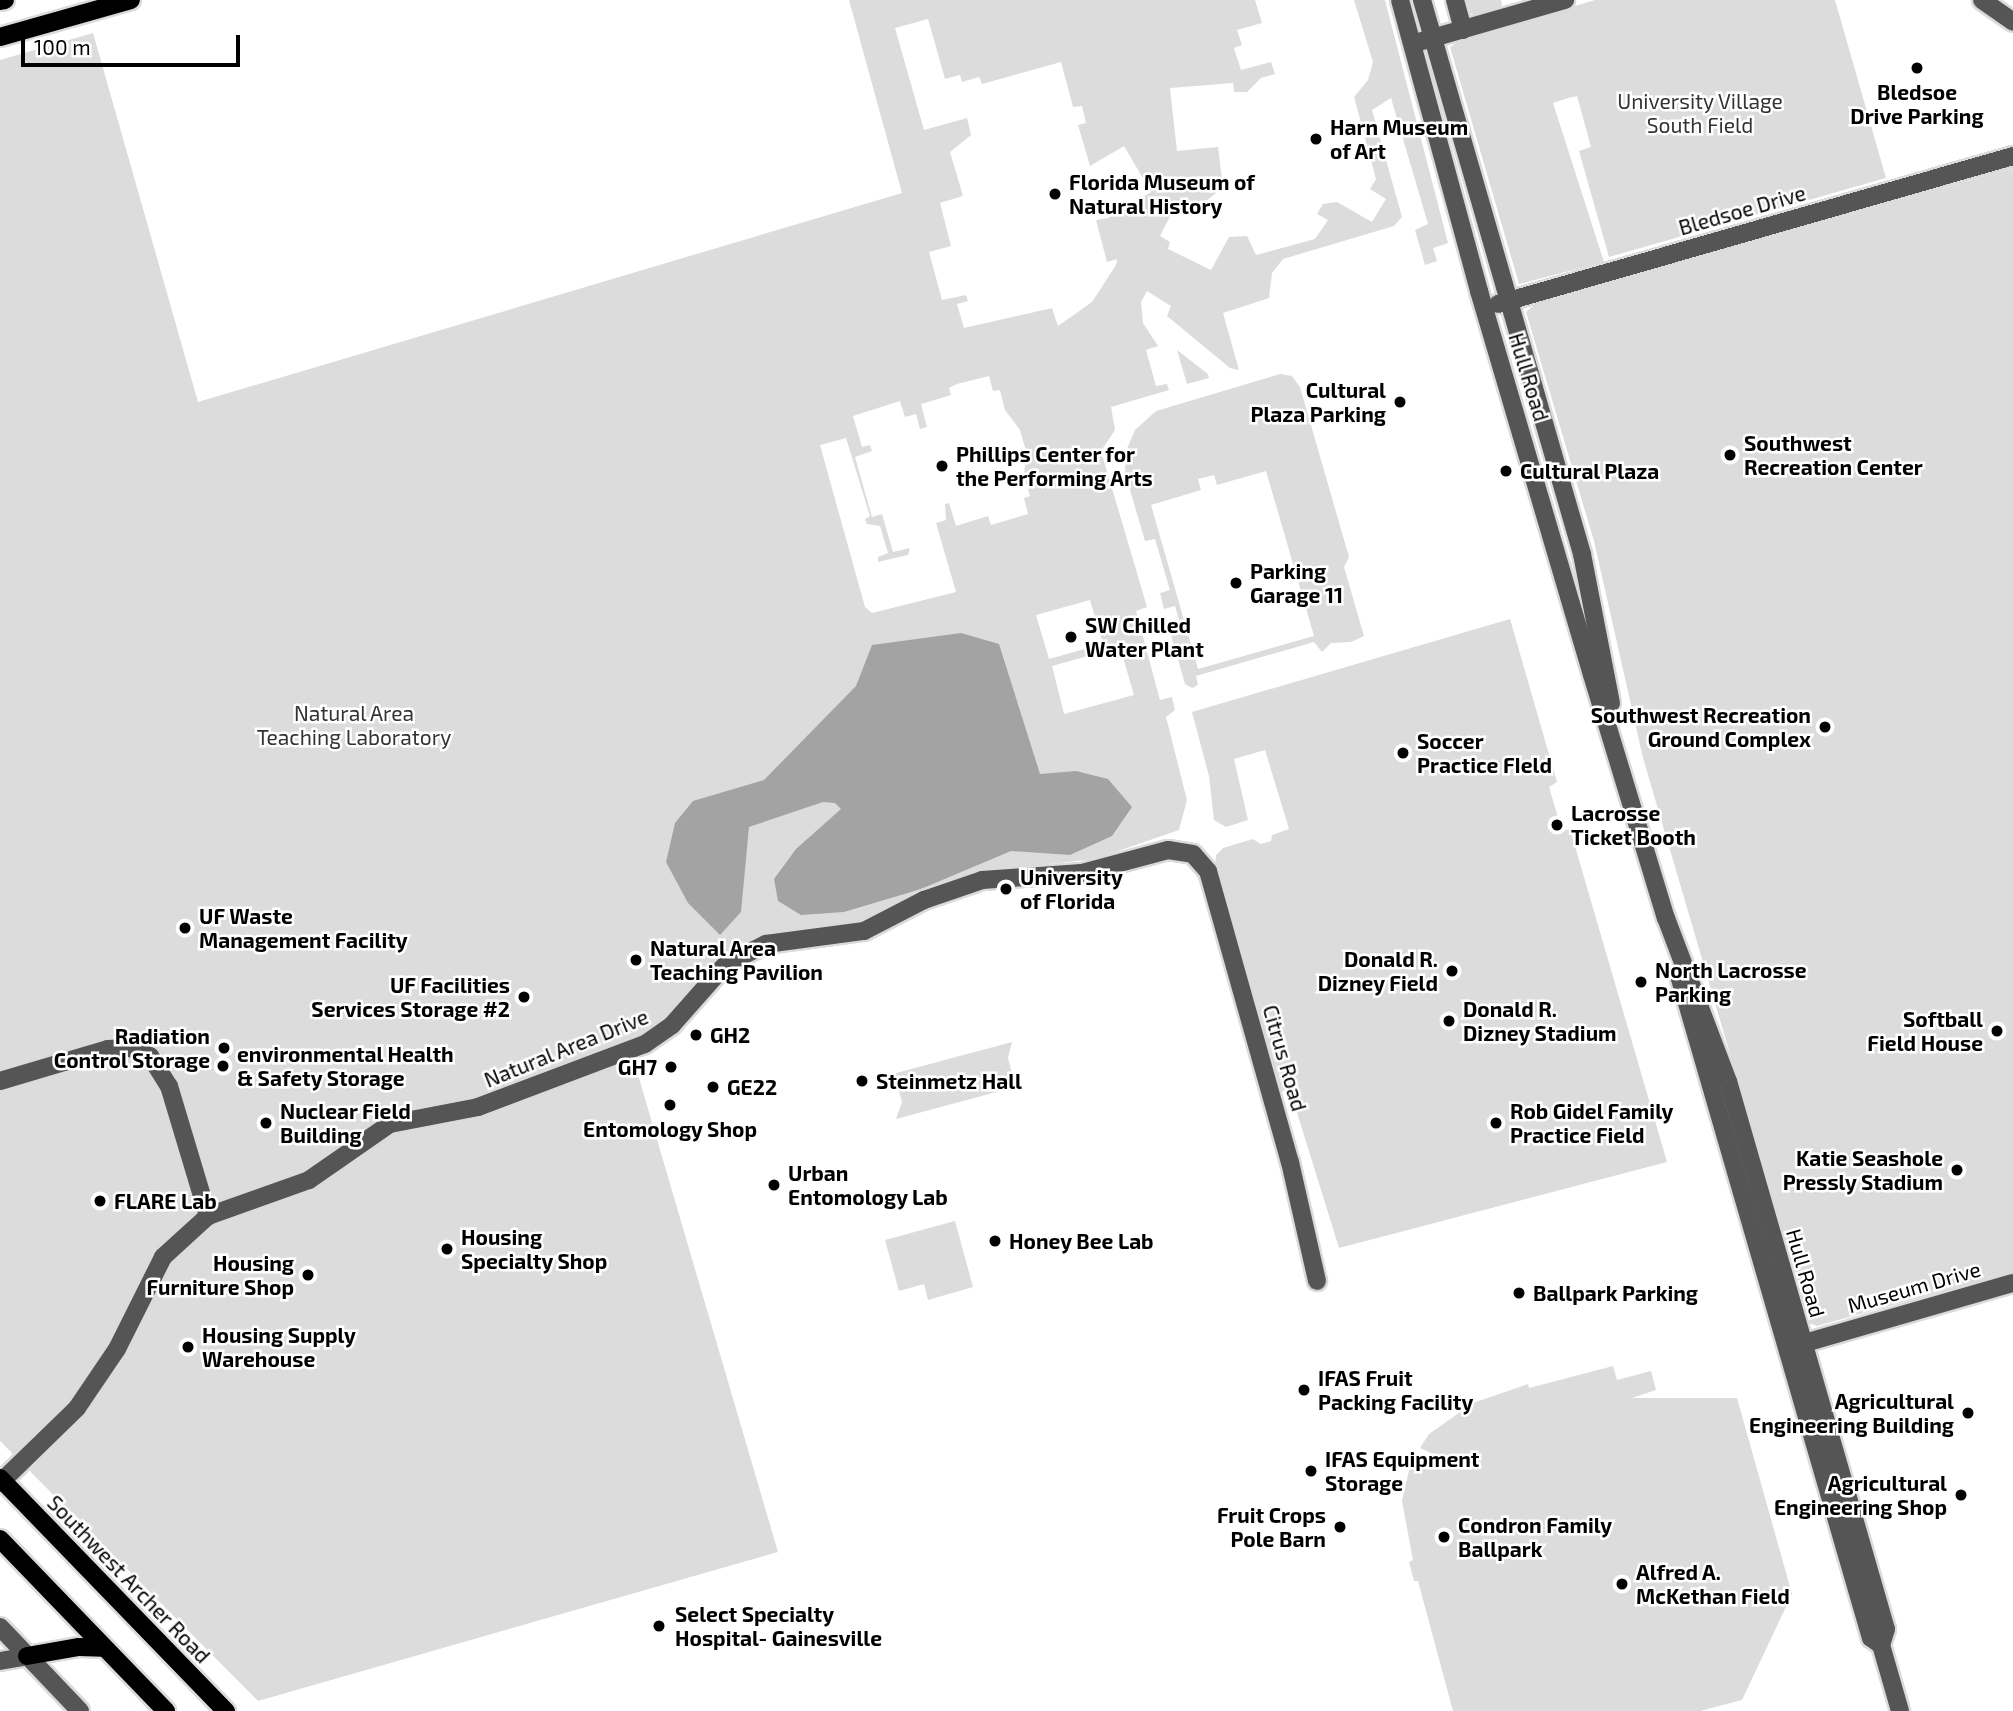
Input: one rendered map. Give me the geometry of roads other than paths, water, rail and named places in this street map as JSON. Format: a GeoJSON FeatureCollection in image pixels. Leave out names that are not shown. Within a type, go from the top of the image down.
{"type":"FeatureCollection","features":[{"type":"Feature","properties":{"kind":"main road"},"geometry":{"type":"LineString","coordinates":[[0,1],[5,0]]}},
{"type":"Feature","properties":{"kind":"main road"},"geometry":{"type":"LineString","coordinates":[[0,37],[131,0]]}},
{"type":"Feature","properties":{"kind":"main road","name":"Southwest Archer Road"},"geometry":{"type":"LineString","coordinates":[[1,1480],[226,1711]]}},
{"type":"Feature","properties":{"kind":"main road"},"geometry":{"type":"LineString","coordinates":[[0,1539],[166,1711]]}},
{"type":"Feature","properties":{"kind":"main road"},"geometry":{"type":"LineString","coordinates":[[27,1656],[103,1647]]}},
{"type":"Feature","properties":{"kind":"street","name":"Hull Road"},"geometry":{"type":"LineString","coordinates":[[1400,0],[1484,308],[1666,918],[1724,1067],[1795,1346],[1886,1629],[1881,1645],[1900,1711]]}},
{"type":"Feature","properties":{"kind":"street","name":"Hull Road"},"geometry":{"type":"LineString","coordinates":[[1422,0],[1582,554],[1622,765]]}},
{"type":"Feature","properties":{"kind":"street"},"geometry":{"type":"LineString","coordinates":[[1455,0],[1463,30]]}},
{"type":"Feature","properties":{"kind":"street"},"geometry":{"type":"LineString","coordinates":[[1412,44],[1565,0]]}},
{"type":"Feature","properties":{"kind":"street"},"geometry":{"type":"LineString","coordinates":[[1982,0],[2013,22]]}},
{"type":"Feature","properties":{"kind":"street","name":"Bledsoe Drive"},"geometry":{"type":"LineString","coordinates":[[1484,308],[2013,156]]}},
{"type":"Feature","properties":{"kind":"street","name":"Natural Area Drive"},"geometry":{"type":"LineString","coordinates":[[208,1216],[306,1181],[395,1122],[483,1105],[651,1042],[668,1030],[726,964],[766,944],[864,931],[931,897],[982,880],[1082,873],[1168,850],[1193,854]]}},
{"type":"Feature","properties":{"kind":"street","name":"Citrus Road"},"geometry":{"type":"LineString","coordinates":[[1193,854],[1210,876],[1290,1162],[1317,1282]]}},
{"type":"Feature","properties":{"kind":"street"},"geometry":{"type":"LineString","coordinates":[[0,1081],[108,1049],[130,1048],[150,1056],[169,1086],[208,1216],[163,1257],[117,1349],[77,1408],[1,1480]]}},
{"type":"Feature","properties":{"kind":"street","name":"Museum Drive"},"geometry":{"type":"LineString","coordinates":[[1795,1346],[2013,1283]]}},
{"type":"Feature","properties":{"kind":"street"},"geometry":{"type":"LineString","coordinates":[[0,1627],[80,1711]]}},
{"type":"Feature","properties":{"kind":"street"},"geometry":{"type":"LineString","coordinates":[[0,1661],[27,1656]]}},
{"type":"Feature","properties":{"kind":"place","name":"Bledsoe Drive Parking"},"geometry":{"type":"Point","coordinates":[1917,68]}},
{"type":"Feature","properties":{"kind":"place","name":"Harn Museum of Art"},"geometry":{"type":"Point","coordinates":[1316,139]}},
{"type":"Feature","properties":{"kind":"place","name":"Florida Museum of Natural History"},"geometry":{"type":"Point","coordinates":[1055,194]}},
{"type":"Feature","properties":{"kind":"place","name":"Cultural Plaza Parking"},"geometry":{"type":"Point","coordinates":[1400,402]}},
{"type":"Feature","properties":{"kind":"place","name":"Southwest Recreation Center"},"geometry":{"type":"Point","coordinates":[1730,455]}},
{"type":"Feature","properties":{"kind":"place","name":"Phillips Center for the Performing Arts"},"geometry":{"type":"Point","coordinates":[942,466]}},
{"type":"Feature","properties":{"kind":"place","name":"Cultural Plaza"},"geometry":{"type":"Point","coordinates":[1506,471]}},
{"type":"Feature","properties":{"kind":"place","name":"Parking Garage 11"},"geometry":{"type":"Point","coordinates":[1236,583]}},
{"type":"Feature","properties":{"kind":"place","name":"SW Chilled Water Plant"},"geometry":{"type":"Point","coordinates":[1071,637]}},
{"type":"Feature","properties":{"kind":"place","name":"Southwest Recreation Ground Complex"},"geometry":{"type":"Point","coordinates":[1825,727]}},
{"type":"Feature","properties":{"kind":"place","name":"Soccer Practice FIeld"},"geometry":{"type":"Point","coordinates":[1403,753]}},
{"type":"Feature","properties":{"kind":"place","name":"Lacrosse Ticket Booth"},"geometry":{"type":"Point","coordinates":[1557,825]}},
{"type":"Feature","properties":{"kind":"place","name":"University of Florida"},"geometry":{"type":"Point","coordinates":[1006,889]}},
{"type":"Feature","properties":{"kind":"place","name":"UF Waste Management Facility"},"geometry":{"type":"Point","coordinates":[185,928]}},
{"type":"Feature","properties":{"kind":"place","name":"Natural Area Teaching Pavilion"},"geometry":{"type":"Point","coordinates":[636,960]}},
{"type":"Feature","properties":{"kind":"place","name":"Donald R. Dizney Field"},"geometry":{"type":"Point","coordinates":[1452,971]}},
{"type":"Feature","properties":{"kind":"place","name":"North Lacrosse Parking"},"geometry":{"type":"Point","coordinates":[1641,982]}},
{"type":"Feature","properties":{"kind":"place","name":"UF Facilities Services Storage #2"},"geometry":{"type":"Point","coordinates":[524,997]}},
{"type":"Feature","properties":{"kind":"place","name":"Donald R. Dizney Stadium"},"geometry":{"type":"Point","coordinates":[1449,1021]}},
{"type":"Feature","properties":{"kind":"place","name":"Softball Field House"},"geometry":{"type":"Point","coordinates":[1997,1031]}},
{"type":"Feature","properties":{"kind":"place","name":"GH2"},"geometry":{"type":"Point","coordinates":[696,1035]}},
{"type":"Feature","properties":{"kind":"place","name":"Radiation Control Storage"},"geometry":{"type":"Point","coordinates":[224,1048]}},
{"type":"Feature","properties":{"kind":"place","name":"environmental Health & Safety Storage"},"geometry":{"type":"Point","coordinates":[223,1066]}},
{"type":"Feature","properties":{"kind":"place","name":"GH7"},"geometry":{"type":"Point","coordinates":[671,1067]}},
{"type":"Feature","properties":{"kind":"place","name":"Steinmetz Hall"},"geometry":{"type":"Point","coordinates":[862,1081]}},
{"type":"Feature","properties":{"kind":"place","name":"GE22"},"geometry":{"type":"Point","coordinates":[713,1087]}},
{"type":"Feature","properties":{"kind":"place","name":"Entomology Shop"},"geometry":{"type":"Point","coordinates":[670,1105]}},
{"type":"Feature","properties":{"kind":"place","name":"Nuclear Field Building"},"geometry":{"type":"Point","coordinates":[266,1123]}},
{"type":"Feature","properties":{"kind":"place","name":"Rob Gidel Family Practice Field"},"geometry":{"type":"Point","coordinates":[1496,1123]}},
{"type":"Feature","properties":{"kind":"place","name":"Katie Seashole Pressly Stadium"},"geometry":{"type":"Point","coordinates":[1957,1170]}},
{"type":"Feature","properties":{"kind":"place","name":"Urban Entomology Lab"},"geometry":{"type":"Point","coordinates":[774,1185]}},
{"type":"Feature","properties":{"kind":"place","name":"FLARE Lab"},"geometry":{"type":"Point","coordinates":[100,1201]}},
{"type":"Feature","properties":{"kind":"place","name":"Honey Bee Lab"},"geometry":{"type":"Point","coordinates":[995,1241]}},
{"type":"Feature","properties":{"kind":"place","name":"Housing Specialty Shop"},"geometry":{"type":"Point","coordinates":[447,1249]}},
{"type":"Feature","properties":{"kind":"place","name":"Housing Furniture Shop"},"geometry":{"type":"Point","coordinates":[308,1275]}},
{"type":"Feature","properties":{"kind":"place","name":"Ballpark Parking"},"geometry":{"type":"Point","coordinates":[1519,1293]}},
{"type":"Feature","properties":{"kind":"place","name":"Housing Supply Warehouse"},"geometry":{"type":"Point","coordinates":[188,1347]}},
{"type":"Feature","properties":{"kind":"place","name":"IFAS Fruit Packing Facility"},"geometry":{"type":"Point","coordinates":[1304,1390]}},
{"type":"Feature","properties":{"kind":"place","name":"Agricultural Engineering Building"},"geometry":{"type":"Point","coordinates":[1968,1413]}},
{"type":"Feature","properties":{"kind":"place","name":"IFAS Equipment Storage"},"geometry":{"type":"Point","coordinates":[1311,1471]}},
{"type":"Feature","properties":{"kind":"place","name":"Agricultural Engineering Shop"},"geometry":{"type":"Point","coordinates":[1961,1495]}},
{"type":"Feature","properties":{"kind":"place","name":"Fruit Crops Pole Barn"},"geometry":{"type":"Point","coordinates":[1340,1527]}},
{"type":"Feature","properties":{"kind":"place","name":"Condron Family Ballpark"},"geometry":{"type":"Point","coordinates":[1444,1537]}},
{"type":"Feature","properties":{"kind":"place","name":"Alfred A. McKethan Field"},"geometry":{"type":"Point","coordinates":[1622,1584]}},
{"type":"Feature","properties":{"kind":"place","name":"Select Specialty Hospital- Gainesville"},"geometry":{"type":"Point","coordinates":[659,1626]}},
{"type":"Feature","properties":{"kind":"park label","name":"University Village South Field"},"geometry":{"type":"Point","coordinates":[1700,113]}},
{"type":"Feature","properties":{"kind":"park label","name":"Natural Area Teaching Laboratory"},"geometry":{"type":"Point","coordinates":[354,725]}}]}
